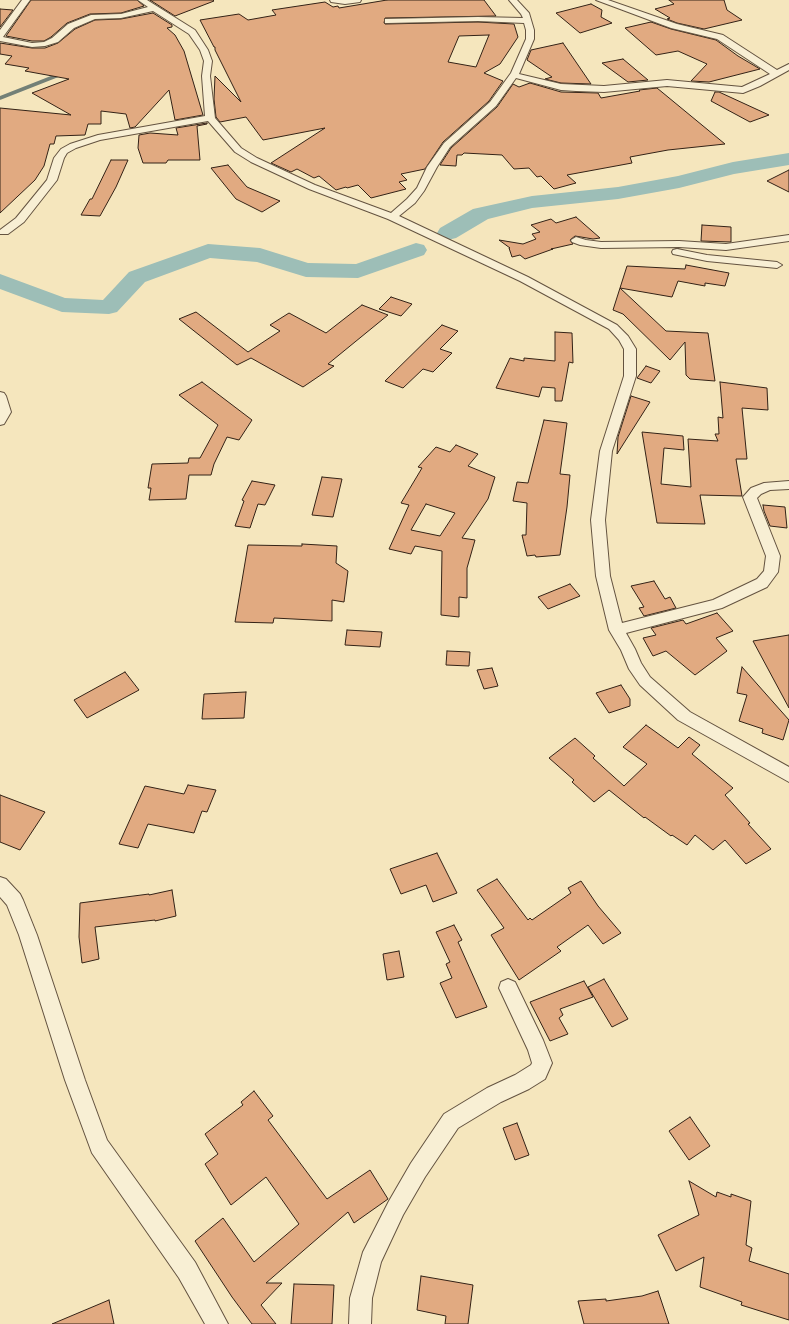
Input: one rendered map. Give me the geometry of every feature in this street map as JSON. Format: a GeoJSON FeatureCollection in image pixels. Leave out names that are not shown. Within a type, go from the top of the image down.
{"type":"FeatureCollection","features":[{"type":"Feature","properties":{"kind":"street"},"geometry":{"type":"LineString","coordinates":[[26,0],[0,37],[32,44],[45,44],[55,40],[71,26],[82,20],[94,17],[122,16],[154,8]]}},
{"type":"Feature","properties":{"kind":"street"},"geometry":{"type":"LineString","coordinates":[[142,0],[192,32],[204,50],[208,61],[206,76],[210,118],[238,150],[254,160],[312,187],[392,217],[524,279],[613,327],[624,338],[630,349],[630,376],[606,451],[598,520],[603,576],[616,630],[628,649],[634,665],[645,681],[684,716],[789,775]]}},
{"type":"Feature","properties":{"kind":"street"},"geometry":{"type":"LineString","coordinates":[[334,0],[345,2],[357,0]]}},
{"type":"Feature","properties":{"kind":"street"},"geometry":{"type":"LineString","coordinates":[[392,217],[412,201],[421,189],[432,167],[446,145],[493,104],[514,75],[530,39],[530,30],[528,21],[521,8],[513,0]]}},
{"type":"Feature","properties":{"kind":"street"},"geometry":{"type":"LineString","coordinates":[[600,0],[674,26],[720,37],[775,73]]}},
{"type":"Feature","properties":{"kind":"street"},"geometry":{"type":"LineString","coordinates":[[388,21],[478,18],[528,21]]}},
{"type":"Feature","properties":{"kind":"street"},"geometry":{"type":"LineString","coordinates":[[514,75],[561,87],[576,88],[612,88],[668,83],[743,90],[758,84],[775,73],[789,67]]}},
{"type":"Feature","properties":{"kind":"street"},"geometry":{"type":"LineString","coordinates":[[4,232],[20,220],[52,180],[59,158],[64,151],[73,146],[98,138],[210,118]]}},
{"type":"Feature","properties":{"kind":"street"},"geometry":{"type":"LineString","coordinates":[[576,240],[584,243],[601,245],[679,244],[726,247],[789,238]]}},
{"type":"Feature","properties":{"kind":"street"},"geometry":{"type":"LineString","coordinates":[[653,244],[677,252],[707,258],[776,265]]}},
{"type":"Feature","properties":{"kind":"street"},"geometry":{"type":"LineString","coordinates":[[0,396],[5,412],[0,422]]}},
{"type":"Feature","properties":{"kind":"street"},"geometry":{"type":"LineString","coordinates":[[616,630],[717,604],[762,583],[771,572],[773,556],[750,497],[756,491],[769,486],[789,485]]}},
{"type":"Feature","properties":{"kind":"street"},"geometry":{"type":"LineString","coordinates":[[0,885],[14,900],[28,935],[75,1080],[99,1146],[187,1270],[217,1324]]}},
{"type":"Feature","properties":{"kind":"street"},"geometry":{"type":"LineString","coordinates":[[360,1324],[361,1298],[371,1260],[396,1208],[418,1170],[451,1121],[494,1095],[522,1082],[538,1072],[542,1064],[508,988]]}},
{"type":"Feature","properties":{"kind":"building"},"geometry":{"type":"Polygon","coordinates":[[[31,0],[137,0],[144,6],[121,13],[90,14],[67,23],[44,41],[32,41],[6,36],[31,0]]]}},
{"type":"Feature","properties":{"kind":"building"},"geometry":{"type":"Polygon","coordinates":[[[150,0],[213,0],[214,1],[175,16],[150,0]]]}},
{"type":"Feature","properties":{"kind":"building"},"geometry":{"type":"Polygon","coordinates":[[[387,0],[484,0],[496,16],[385,18],[384,23],[478,22],[514,24],[518,37],[500,64],[484,73],[503,81],[489,101],[443,142],[425,169],[401,174],[407,180],[399,182],[406,189],[371,198],[358,185],[336,190],[319,176],[314,178],[297,169],[291,172],[271,163],[325,128],[263,140],[246,117],[220,122],[216,117],[214,99],[215,76],[241,102],[215,50],[215,47],[200,20],[239,14],[248,20],[276,15],[272,10],[325,2],[333,7],[338,6],[339,8],[387,0]],[[489,35],[459,36],[448,62],[476,67],[489,35]]]}},
{"type":"Feature","properties":{"kind":"building"},"geometry":{"type":"Polygon","coordinates":[[[669,0],[724,0],[727,10],[742,20],[704,29],[677,23],[667,19],[670,18],[655,9],[674,4],[669,0]]]}},
{"type":"Feature","properties":{"kind":"building"},"geometry":{"type":"Polygon","coordinates":[[[591,4],[602,10],[601,17],[612,23],[580,33],[556,13],[591,4]]]}},
{"type":"Feature","properties":{"kind":"building"},"geometry":{"type":"Polygon","coordinates":[[[0,9],[13,10],[0,27],[0,9]]]}},
{"type":"Feature","properties":{"kind":"building"},"geometry":{"type":"Polygon","coordinates":[[[153,13],[172,25],[172,27],[167,28],[175,35],[184,51],[203,115],[175,120],[169,90],[135,127],[130,128],[126,114],[101,111],[101,124],[88,124],[85,135],[56,136],[54,144],[50,144],[44,166],[35,180],[0,213],[0,108],[71,115],[32,93],[69,79],[25,71],[29,68],[5,64],[12,56],[0,54],[0,43],[32,48],[45,48],[58,43],[75,29],[95,20],[121,19],[153,13]]]}},
{"type":"Feature","properties":{"kind":"building"},"geometry":{"type":"Polygon","coordinates":[[[651,22],[671,29],[716,40],[738,56],[760,69],[709,82],[691,81],[707,64],[678,51],[656,55],[625,28],[651,22]]]}},
{"type":"Feature","properties":{"kind":"building"},"geometry":{"type":"Polygon","coordinates":[[[563,43],[591,84],[561,83],[545,79],[552,77],[527,60],[531,50],[563,43]]]}},
{"type":"Feature","properties":{"kind":"building"},"geometry":{"type":"Polygon","coordinates":[[[623,59],[648,80],[628,82],[602,63],[623,59]]]}},
{"type":"Feature","properties":{"kind":"building"},"geometry":{"type":"Polygon","coordinates":[[[530,83],[561,92],[598,93],[601,98],[657,88],[725,144],[668,150],[630,157],[632,163],[567,175],[576,183],[554,189],[541,176],[537,177],[529,168],[514,169],[502,155],[464,153],[462,155],[457,155],[456,166],[440,165],[451,148],[497,107],[513,84],[519,87],[530,83]]]}},
{"type":"Feature","properties":{"kind":"building"},"geometry":{"type":"Polygon","coordinates":[[[715,92],[719,92],[769,115],[750,122],[711,101],[715,92]]]}},
{"type":"Feature","properties":{"kind":"building"},"geometry":{"type":"Polygon","coordinates":[[[207,123],[197,126],[200,160],[168,160],[166,163],[143,163],[138,148],[139,135],[150,133],[178,135],[176,128],[207,123]]]}},
{"type":"Feature","properties":{"kind":"building"},"geometry":{"type":"Polygon","coordinates":[[[111,160],[128,160],[116,187],[100,216],[81,215],[90,199],[92,199],[111,160]]]}},
{"type":"Feature","properties":{"kind":"building"},"geometry":{"type":"Polygon","coordinates":[[[228,165],[247,187],[280,201],[262,212],[236,199],[211,168],[228,165]]]}},
{"type":"Feature","properties":{"kind":"building"},"geometry":{"type":"Polygon","coordinates":[[[789,170],[789,192],[767,181],[789,170]]]}},
{"type":"Feature","properties":{"kind":"building"},"geometry":{"type":"Polygon","coordinates":[[[576,217],[600,238],[593,239],[575,236],[570,240],[573,244],[551,249],[553,249],[525,259],[520,255],[512,257],[510,248],[499,240],[523,244],[536,239],[532,234],[540,232],[531,225],[551,219],[556,223],[576,217]]]}},
{"type":"Feature","properties":{"kind":"building"},"geometry":{"type":"Polygon","coordinates":[[[702,225],[731,227],[731,242],[701,241],[702,225]]]}},
{"type":"Feature","properties":{"kind":"building"},"geometry":{"type":"Polygon","coordinates":[[[686,265],[729,273],[725,286],[705,283],[705,286],[678,281],[672,297],[620,288],[627,266],[685,269],[686,265]]]}},
{"type":"Feature","properties":{"kind":"building"},"geometry":{"type":"Polygon","coordinates":[[[620,288],[666,331],[708,333],[715,381],[690,379],[686,375],[685,342],[670,360],[623,314],[613,310],[620,288]]]}},
{"type":"Feature","properties":{"kind":"building"},"geometry":{"type":"Polygon","coordinates":[[[391,297],[412,304],[401,316],[379,309],[391,297]]]}},
{"type":"Feature","properties":{"kind":"building"},"geometry":{"type":"Polygon","coordinates":[[[362,305],[388,315],[328,364],[334,366],[303,387],[251,358],[237,365],[179,319],[196,312],[248,352],[280,331],[270,325],[289,313],[326,333],[362,305]]]}},
{"type":"Feature","properties":{"kind":"building"},"geometry":{"type":"Polygon","coordinates":[[[442,325],[458,331],[440,349],[452,353],[433,372],[423,369],[403,388],[385,381],[442,325]]]}},
{"type":"Feature","properties":{"kind":"building"},"geometry":{"type":"Polygon","coordinates":[[[555,332],[572,333],[573,363],[569,362],[562,401],[555,401],[555,388],[542,387],[539,397],[496,388],[510,358],[524,361],[524,358],[555,361],[555,332]]]}},
{"type":"Feature","properties":{"kind":"building"},"geometry":{"type":"Polygon","coordinates":[[[646,366],[660,371],[651,383],[637,378],[646,366]]]}},
{"type":"Feature","properties":{"kind":"building"},"geometry":{"type":"Polygon","coordinates":[[[202,382],[252,420],[239,440],[227,437],[214,464],[211,475],[189,475],[186,499],[149,500],[151,488],[148,488],[152,464],[188,463],[189,458],[200,458],[218,425],[179,395],[202,382]]]}},
{"type":"Feature","properties":{"kind":"building"},"geometry":{"type":"Polygon","coordinates":[[[720,382],[767,388],[768,410],[742,408],[747,459],[736,459],[742,496],[700,495],[705,524],[657,523],[642,432],[683,436],[684,450],[664,448],[661,484],[691,487],[688,439],[718,441],[715,434],[719,434],[718,417],[723,418],[720,382]]]}},
{"type":"Feature","properties":{"kind":"building"},"geometry":{"type":"Polygon","coordinates":[[[631,396],[650,402],[617,454],[618,437],[631,396]]]}},
{"type":"Feature","properties":{"kind":"building"},"geometry":{"type":"Polygon","coordinates":[[[544,420],[567,423],[560,474],[570,475],[560,555],[536,557],[535,555],[527,556],[522,535],[526,535],[527,503],[513,501],[517,482],[528,483],[544,420]]]}},
{"type":"Feature","properties":{"kind":"building"},"geometry":{"type":"Polygon","coordinates":[[[456,445],[478,454],[468,466],[495,477],[488,499],[462,538],[475,540],[467,568],[467,598],[459,597],[459,617],[441,615],[442,551],[415,546],[411,554],[389,549],[409,505],[401,503],[422,468],[418,467],[436,447],[450,452],[456,445]],[[426,504],[411,530],[440,536],[455,513],[426,504]]]}},
{"type":"Feature","properties":{"kind":"building"},"geometry":{"type":"Polygon","coordinates":[[[322,477],[342,479],[333,517],[312,515],[322,477]]]}},
{"type":"Feature","properties":{"kind":"building"},"geometry":{"type":"Polygon","coordinates":[[[252,481],[275,485],[265,505],[258,504],[250,528],[235,526],[244,501],[242,500],[252,481]]]}},
{"type":"Feature","properties":{"kind":"building"},"geometry":{"type":"Polygon","coordinates":[[[763,505],[785,507],[787,528],[770,526],[763,505]]]}},
{"type":"Feature","properties":{"kind":"building"},"geometry":{"type":"Polygon","coordinates":[[[302,544],[337,546],[336,563],[348,571],[344,602],[332,600],[332,621],[274,618],[273,623],[235,622],[248,545],[302,546],[302,544]]]}},
{"type":"Feature","properties":{"kind":"building"},"geometry":{"type":"Polygon","coordinates":[[[654,581],[665,599],[670,597],[676,608],[644,616],[639,608],[644,607],[631,586],[654,581]]]}},
{"type":"Feature","properties":{"kind":"building"},"geometry":{"type":"Polygon","coordinates":[[[570,584],[580,596],[548,609],[538,597],[570,584]]]}},
{"type":"Feature","properties":{"kind":"building"},"geometry":{"type":"Polygon","coordinates":[[[717,613],[733,631],[716,638],[727,651],[695,675],[666,651],[653,656],[643,638],[656,635],[651,628],[683,620],[686,624],[717,613]]]}},
{"type":"Feature","properties":{"kind":"building"},"geometry":{"type":"Polygon","coordinates":[[[347,630],[382,632],[380,647],[345,645],[347,630]]]}},
{"type":"Feature","properties":{"kind":"building"},"geometry":{"type":"Polygon","coordinates":[[[789,635],[789,708],[753,641],[789,635]]]}},
{"type":"Feature","properties":{"kind":"building"},"geometry":{"type":"Polygon","coordinates":[[[447,651],[470,652],[469,666],[446,665],[447,651]]]}},
{"type":"Feature","properties":{"kind":"building"},"geometry":{"type":"Polygon","coordinates":[[[742,667],[789,720],[783,740],[762,733],[763,729],[739,721],[747,695],[737,693],[742,667]]]}},
{"type":"Feature","properties":{"kind":"building"},"geometry":{"type":"Polygon","coordinates":[[[492,668],[498,686],[484,689],[477,670],[492,668]]]}},
{"type":"Feature","properties":{"kind":"building"},"geometry":{"type":"Polygon","coordinates":[[[125,672],[139,690],[87,718],[74,700],[125,672]]]}},
{"type":"Feature","properties":{"kind":"building"},"geometry":{"type":"Polygon","coordinates":[[[621,685],[630,699],[630,706],[609,713],[596,693],[621,685]]]}},
{"type":"Feature","properties":{"kind":"building"},"geometry":{"type":"Polygon","coordinates":[[[246,692],[244,718],[202,719],[204,694],[246,692]]]}},
{"type":"Feature","properties":{"kind":"building"},"geometry":{"type":"Polygon","coordinates":[[[646,725],[678,748],[689,737],[700,745],[692,754],[733,788],[725,795],[750,823],[748,824],[771,849],[746,864],[725,840],[713,850],[695,835],[687,845],[672,835],[671,836],[645,817],[644,818],[609,790],[594,802],[572,782],[574,780],[549,758],[575,738],[595,756],[593,758],[624,786],[647,764],[623,747],[646,725]]]}},
{"type":"Feature","properties":{"kind":"building"},"geometry":{"type":"Polygon","coordinates":[[[188,785],[216,790],[207,812],[202,811],[194,833],[148,824],[138,848],[119,844],[145,786],[184,794],[188,785]]]}},
{"type":"Feature","properties":{"kind":"building"},"geometry":{"type":"Polygon","coordinates":[[[0,795],[45,812],[20,850],[0,842],[0,795]]]}},
{"type":"Feature","properties":{"kind":"building"},"geometry":{"type":"Polygon","coordinates":[[[437,853],[457,893],[433,902],[426,885],[401,894],[390,869],[437,853]]]}},
{"type":"Feature","properties":{"kind":"building"},"geometry":{"type":"Polygon","coordinates":[[[497,879],[528,920],[530,918],[532,920],[571,893],[568,888],[581,881],[598,906],[621,933],[603,944],[588,925],[557,947],[561,951],[519,980],[491,935],[504,928],[477,890],[497,879]]]}},
{"type":"Feature","properties":{"kind":"building"},"geometry":{"type":"Polygon","coordinates":[[[172,890],[176,916],[155,921],[95,927],[99,959],[82,963],[79,937],[80,903],[149,895],[172,890]]]}},
{"type":"Feature","properties":{"kind":"building"},"geometry":{"type":"Polygon","coordinates":[[[454,925],[462,940],[458,942],[487,1007],[456,1018],[440,983],[452,978],[446,964],[450,962],[436,932],[454,925]]]}},
{"type":"Feature","properties":{"kind":"building"},"geometry":{"type":"Polygon","coordinates":[[[399,951],[404,977],[387,980],[383,954],[399,951]]]}},
{"type":"Feature","properties":{"kind":"building"},"geometry":{"type":"Polygon","coordinates":[[[604,979],[628,1019],[612,1027],[588,987],[604,979]]]}},
{"type":"Feature","properties":{"kind":"building"},"geometry":{"type":"Polygon","coordinates":[[[584,981],[593,997],[560,1009],[563,1015],[559,1018],[568,1034],[550,1041],[530,1002],[584,981]]]}},
{"type":"Feature","properties":{"kind":"building"},"geometry":{"type":"Polygon","coordinates":[[[254,1091],[273,1116],[268,1120],[327,1199],[370,1170],[388,1199],[354,1223],[348,1212],[266,1283],[282,1283],[261,1305],[276,1324],[252,1324],[232,1297],[195,1241],[223,1218],[254,1262],[299,1224],[266,1177],[231,1205],[205,1164],[218,1154],[205,1134],[243,1105],[241,1102],[254,1091]]]}},
{"type":"Feature","properties":{"kind":"building"},"geometry":{"type":"Polygon","coordinates":[[[690,1117],[710,1146],[689,1160],[669,1131],[690,1117]]]}},
{"type":"Feature","properties":{"kind":"building"},"geometry":{"type":"Polygon","coordinates":[[[517,1123],[529,1155],[515,1160],[503,1128],[517,1123]]]}},
{"type":"Feature","properties":{"kind":"building"},"geometry":{"type":"Polygon","coordinates":[[[689,1181],[716,1197],[717,1192],[731,1197],[731,1194],[751,1201],[746,1245],[752,1248],[749,1261],[789,1274],[789,1320],[741,1305],[742,1302],[700,1287],[704,1257],[676,1271],[658,1235],[699,1215],[689,1181]]]}},
{"type":"Feature","properties":{"kind":"building"},"geometry":{"type":"Polygon","coordinates":[[[421,1276],[473,1285],[468,1324],[445,1324],[446,1316],[417,1310],[421,1276]]]}},
{"type":"Feature","properties":{"kind":"building"},"geometry":{"type":"Polygon","coordinates":[[[294,1284],[334,1285],[332,1324],[291,1324],[294,1284]]]}},
{"type":"Feature","properties":{"kind":"building"},"geometry":{"type":"Polygon","coordinates":[[[658,1291],[669,1324],[584,1324],[578,1301],[606,1299],[606,1301],[642,1296],[658,1291]]]}},
{"type":"Feature","properties":{"kind":"building"},"geometry":{"type":"Polygon","coordinates":[[[109,1300],[114,1324],[52,1324],[109,1300]]]}},
{"type":"Feature","properties":{"kind":"waterway"},"geometry":{"type":"LineString","coordinates":[[0,98],[61,74]]}},
{"type":"Feature","properties":{"kind":"waterway"},"geometry":{"type":"LineString","coordinates":[[448,233],[481,214],[532,202],[618,193],[679,182],[733,168],[789,159]]}},
{"type":"Feature","properties":{"kind":"waterway"},"geometry":{"type":"LineString","coordinates":[[0,281],[62,305],[109,307],[137,277],[208,251],[260,255],[306,270],[358,271],[416,250]]}}]}
